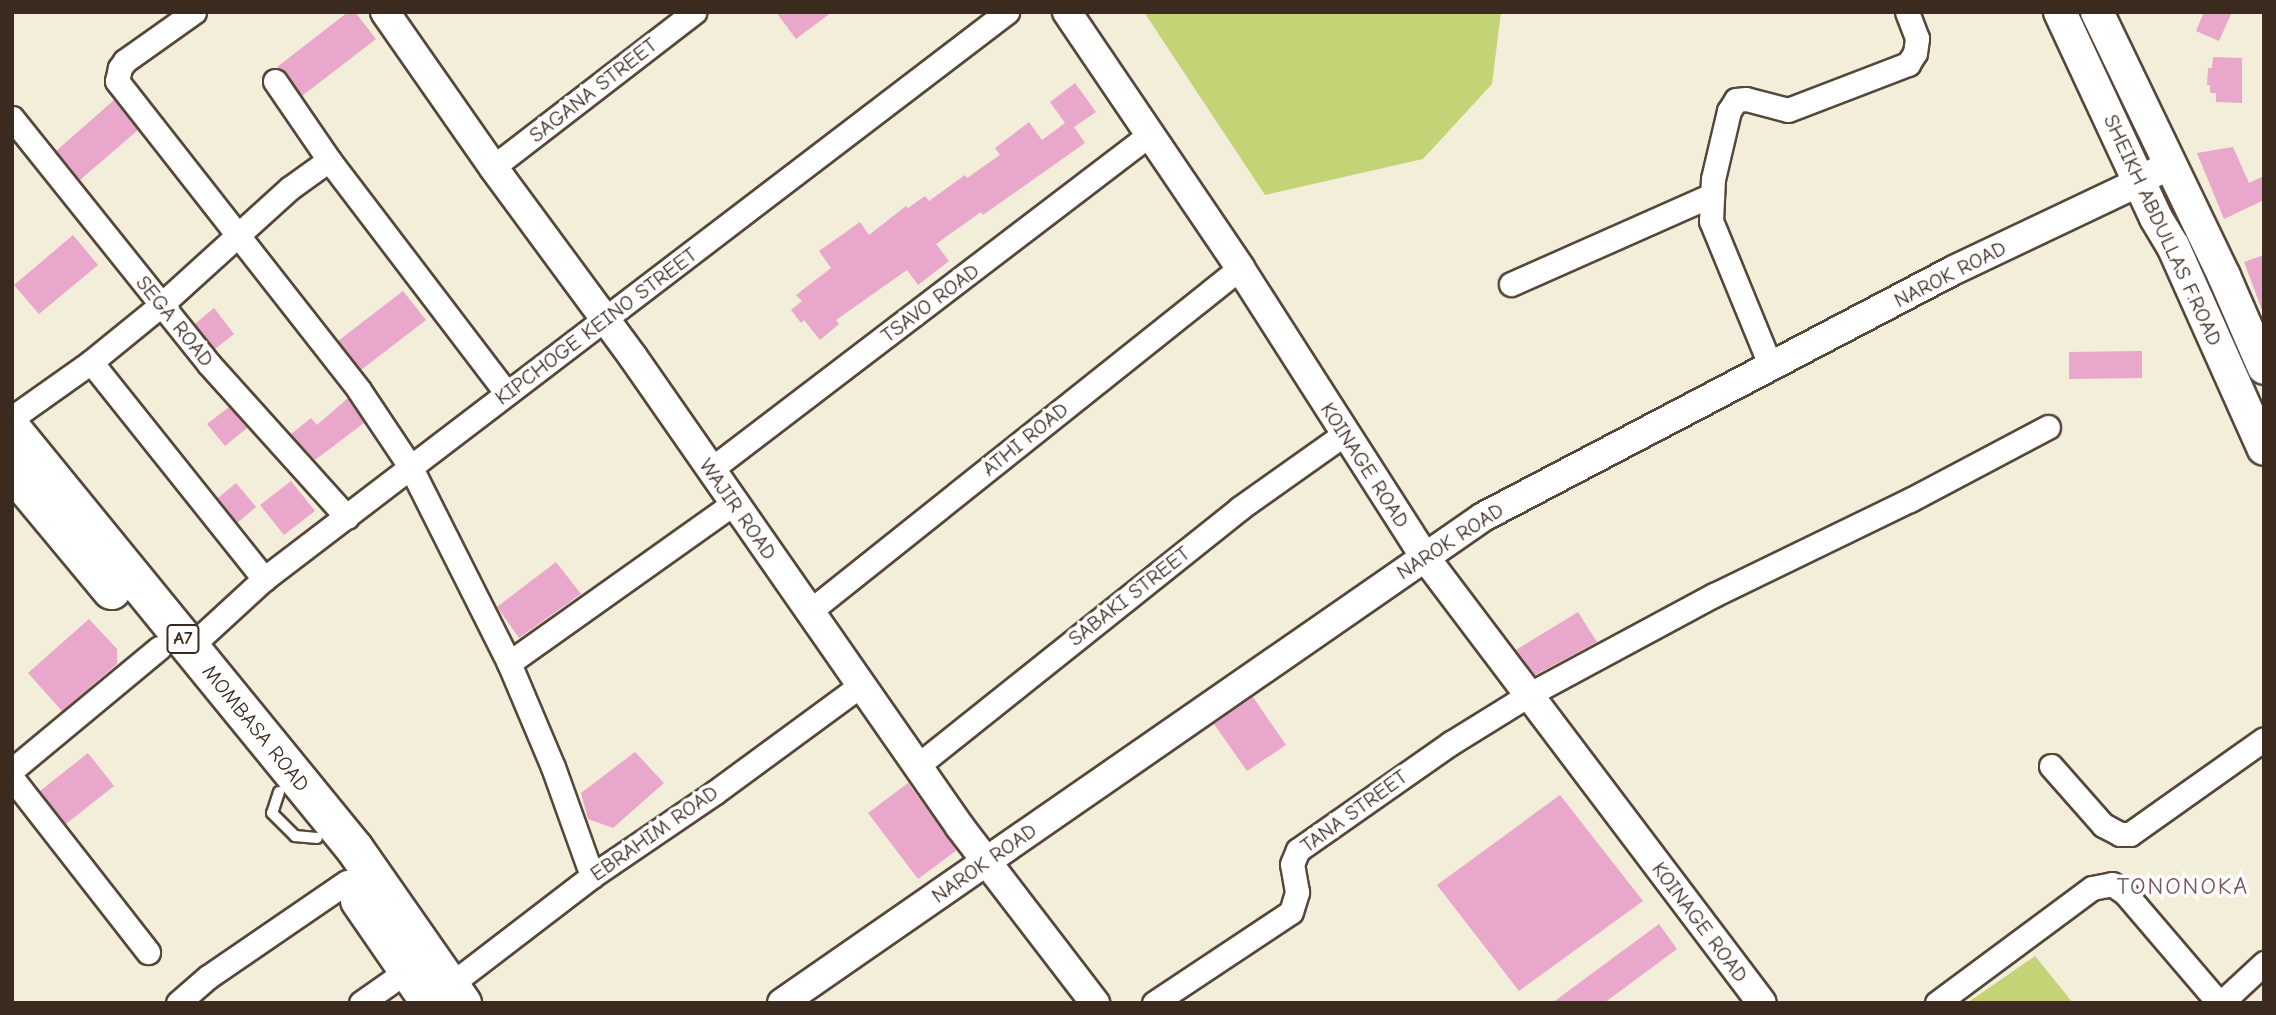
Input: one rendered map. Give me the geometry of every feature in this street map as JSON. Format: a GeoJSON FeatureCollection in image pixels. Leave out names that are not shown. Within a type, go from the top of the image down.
{"type":"FeatureCollection","features":[{"type":"Feature","properties":{"kind":"highway","name":"MOMBASA ROAD"},"geometry":{"type":"LineString","coordinates":[[12,429],[134,598],[188,664],[354,848],[447,997]]}},
{"type":"Feature","properties":{"kind":"highway","name":"MOMBASA ROAD"},"geometry":{"type":"LineString","coordinates":[[12,471],[134,598]]}},
{"type":"Feature","properties":{"kind":"highway","name":"MOMBASA ROAD"},"geometry":{"type":"LineString","coordinates":[[188,664],[279,793],[317,838],[408,970],[447,997]]}},
{"type":"Feature","properties":{"kind":"main road","name":"SHEIKH ABDULLAS F.ROAD"},"geometry":{"type":"LineString","coordinates":[[2060,12],[2139,182],[2174,246],[2264,449]]}},
{"type":"Feature","properties":{"kind":"main road","name":"SHEIKH ABDULLAS F.ROAD"},"geometry":{"type":"LineString","coordinates":[[2101,14],[2169,164],[2224,276],[2264,368]]}},
{"type":"Feature","properties":{"kind":"street"},"geometry":{"type":"LineString","coordinates":[[194,12],[125,61],[117,81],[359,390],[411,468],[509,663],[552,767],[592,876]]}},
{"type":"Feature","properties":{"kind":"street","name":"WAJIR ROAD"},"geometry":{"type":"LineString","coordinates":[[385,12],[493,167],[633,357],[985,862],[1095,1003]]}},
{"type":"Feature","properties":{"kind":"street","name":"SAGANA STREET"},"geometry":{"type":"LineString","coordinates":[[493,167],[694,12]]}},
{"type":"Feature","properties":{"kind":"street","name":"KIPCHOGE KEINO STREET"},"geometry":{"type":"LineString","coordinates":[[12,770],[188,664],[264,579],[506,392],[605,322],[1007,12]]}},
{"type":"Feature","properties":{"kind":"street","name":"KOINAGE ROAD"},"geometry":{"type":"LineString","coordinates":[[1067,12],[1240,268],[1287,346],[1424,556],[1531,694],[1762,1003]]}},
{"type":"Feature","properties":{"kind":"street"},"geometry":{"type":"LineString","coordinates":[[1771,367],[1711,221],[1710,196],[1729,111],[1736,100],[1746,99],[1788,110],[1908,64],[1915,52],[1917,38],[1907,12]]}},
{"type":"Feature","properties":{"kind":"street"},"geometry":{"type":"LineString","coordinates":[[275,81],[329,160],[506,392]]}},
{"type":"Feature","properties":{"kind":"street","name":"SEGA ROAD"},"geometry":{"type":"LineString","coordinates":[[12,118],[209,364],[347,517]]}},
{"type":"Feature","properties":{"kind":"street","name":"TSAVO ROAD"},"geometry":{"type":"LineString","coordinates":[[710,470],[1149,135]]}},
{"type":"Feature","properties":{"kind":"street"},"geometry":{"type":"LineString","coordinates":[[12,418],[90,362],[162,304],[290,188],[329,160]]}},
{"type":"Feature","properties":{"kind":"street","name":"NAROK ROAD"},"geometry":{"type":"LineString","coordinates":[[782,1003],[1483,517],[1954,270],[2139,182],[2169,164]]}},
{"type":"Feature","properties":{"kind":"street"},"geometry":{"type":"LineString","coordinates":[[1511,284],[1710,196]]}},
{"type":"Feature","properties":{"kind":"street","name":"ATHI ROAD"},"geometry":{"type":"LineString","coordinates":[[810,611],[1240,268]]}},
{"type":"Feature","properties":{"kind":"street"},"geometry":{"type":"LineString","coordinates":[[90,362],[264,579]]}},
{"type":"Feature","properties":{"kind":"street","name":"TANA STREET"},"geometry":{"type":"LineString","coordinates":[[1154,1003],[1291,912],[1297,892],[1292,864],[1294,855],[1304,844],[1451,743],[1531,694],[1714,594],[1910,500],[2048,427]]}},
{"type":"Feature","properties":{"kind":"street","name":"SABAKI STREET"},"geometry":{"type":"LineString","coordinates":[[917,765],[1240,509],[1346,433]]}},
{"type":"Feature","properties":{"kind":"street"},"geometry":{"type":"LineString","coordinates":[[509,663],[734,503]]}},
{"type":"Feature","properties":{"kind":"street","name":"EBRAHIM ROAD"},"geometry":{"type":"LineString","coordinates":[[447,997],[592,876],[714,793],[861,685]]}},
{"type":"Feature","properties":{"kind":"street"},"geometry":{"type":"LineString","coordinates":[[2051,766],[2103,825],[2116,833],[2130,834],[2264,739]]}},
{"type":"Feature","properties":{"kind":"street"},"geometry":{"type":"LineString","coordinates":[[12,778],[148,952]]}},
{"type":"Feature","properties":{"kind":"street"},"geometry":{"type":"LineString","coordinates":[[184,996],[347,882]]}},
{"type":"Feature","properties":{"kind":"street"},"geometry":{"type":"LineString","coordinates":[[1937,1003],[2092,888],[2112,884],[2125,893],[2220,1003],[2264,963]]}},
{"type":"Feature","properties":{"kind":"street"},"geometry":{"type":"LineString","coordinates":[[361,1003],[408,970]]}},
{"type":"Feature","properties":{"kind":"green space"},"geometry":{"type":"Polygon","coordinates":[[[1144,12],[1501,12],[1492,84],[1423,159],[1265,195],[1144,12]]]}},
{"type":"Feature","properties":{"kind":"green space"},"geometry":{"type":"Polygon","coordinates":[[[2035,956],[2073,1003],[1967,1003],[2035,956]]]}},
{"type":"Feature","properties":{"kind":"building"},"geometry":{"type":"Polygon","coordinates":[[[348,12],[355,12],[376,39],[302,96],[287,73],[277,67],[348,12]]]}},
{"type":"Feature","properties":{"kind":"building"},"geometry":{"type":"Polygon","coordinates":[[[776,12],[832,12],[796,39],[776,12]]]}},
{"type":"Feature","properties":{"kind":"building"},"geometry":{"type":"Polygon","coordinates":[[[2204,12],[2232,12],[2219,41],[2196,31],[2204,12]]]}},
{"type":"Feature","properties":{"kind":"building"},"geometry":{"type":"Polygon","coordinates":[[[2213,57],[2242,58],[2242,103],[2216,102],[2216,93],[2210,93],[2210,85],[2207,85],[2208,68],[2212,68],[2213,57]]]}},
{"type":"Feature","properties":{"kind":"building"},"geometry":{"type":"Polygon","coordinates":[[[1075,83],[1096,112],[1074,127],[1085,143],[983,215],[981,212],[936,244],[949,261],[918,285],[907,270],[836,320],[839,324],[820,340],[804,320],[801,323],[791,310],[802,301],[796,295],[831,268],[819,251],[860,222],[869,235],[906,206],[908,208],[925,196],[929,201],[965,175],[967,178],[1000,155],[995,148],[1029,122],[1042,140],[1065,123],[1050,102],[1075,83]]]}},
{"type":"Feature","properties":{"kind":"building"},"geometry":{"type":"Polygon","coordinates":[[[114,100],[138,130],[80,180],[56,151],[114,100]]]}},
{"type":"Feature","properties":{"kind":"building"},"geometry":{"type":"Polygon","coordinates":[[[2233,147],[2249,183],[2264,176],[2264,200],[2224,219],[2197,153],[2233,147]]]}},
{"type":"Feature","properties":{"kind":"building"},"geometry":{"type":"Polygon","coordinates":[[[73,235],[98,265],[39,314],[14,285],[73,235]]]}},
{"type":"Feature","properties":{"kind":"building"},"geometry":{"type":"Polygon","coordinates":[[[2264,255],[2264,310],[2262,310],[2244,262],[2264,255]]]}},
{"type":"Feature","properties":{"kind":"building"},"geometry":{"type":"Polygon","coordinates":[[[403,291],[426,320],[361,370],[338,341],[403,291]]]}},
{"type":"Feature","properties":{"kind":"building"},"geometry":{"type":"Polygon","coordinates":[[[214,308],[234,334],[215,349],[195,324],[214,308]]]}},
{"type":"Feature","properties":{"kind":"building"},"geometry":{"type":"Polygon","coordinates":[[[2142,351],[2142,378],[2069,379],[2069,352],[2142,351]]]}},
{"type":"Feature","properties":{"kind":"building"},"geometry":{"type":"Polygon","coordinates":[[[348,398],[364,423],[315,460],[291,434],[311,418],[317,425],[348,398]]]}},
{"type":"Feature","properties":{"kind":"building"},"geometry":{"type":"Polygon","coordinates":[[[229,407],[247,428],[225,446],[207,424],[229,407]]]}},
{"type":"Feature","properties":{"kind":"building"},"geometry":{"type":"Polygon","coordinates":[[[291,481],[315,511],[284,535],[260,505],[291,481]]]}},
{"type":"Feature","properties":{"kind":"building"},"geometry":{"type":"Polygon","coordinates":[[[236,483],[256,507],[237,523],[218,498],[236,483]]]}},
{"type":"Feature","properties":{"kind":"building"},"geometry":{"type":"Polygon","coordinates":[[[556,562],[581,594],[519,638],[497,607],[556,562]]]}},
{"type":"Feature","properties":{"kind":"building"},"geometry":{"type":"Polygon","coordinates":[[[1578,612],[1597,642],[1535,675],[1516,650],[1578,612]]]}},
{"type":"Feature","properties":{"kind":"building"},"geometry":{"type":"Polygon","coordinates":[[[89,619],[117,649],[117,664],[62,711],[28,673],[89,619]]]}},
{"type":"Feature","properties":{"kind":"building"},"geometry":{"type":"Polygon","coordinates":[[[1253,697],[1286,745],[1247,771],[1214,724],[1253,697]]]}},
{"type":"Feature","properties":{"kind":"building"},"geometry":{"type":"Polygon","coordinates":[[[635,752],[664,783],[613,828],[588,819],[581,793],[635,752]]]}},
{"type":"Feature","properties":{"kind":"building"},"geometry":{"type":"Polygon","coordinates":[[[88,753],[114,786],[66,824],[40,791],[88,753]]]}},
{"type":"Feature","properties":{"kind":"building"},"geometry":{"type":"Polygon","coordinates":[[[908,783],[957,850],[918,879],[868,813],[908,783]]]}},
{"type":"Feature","properties":{"kind":"building"},"geometry":{"type":"Polygon","coordinates":[[[1560,795],[1643,901],[1519,991],[1437,885],[1560,795]]]}},
{"type":"Feature","properties":{"kind":"building"},"geometry":{"type":"Polygon","coordinates":[[[1659,924],[1677,949],[1604,1003],[1552,1003],[1659,924]]]}},
{"type":"Feature","properties":{"kind":"district","name":"TONONOKA"},"geometry":{"type":"Point","coordinates":[2183,887]}}]}
